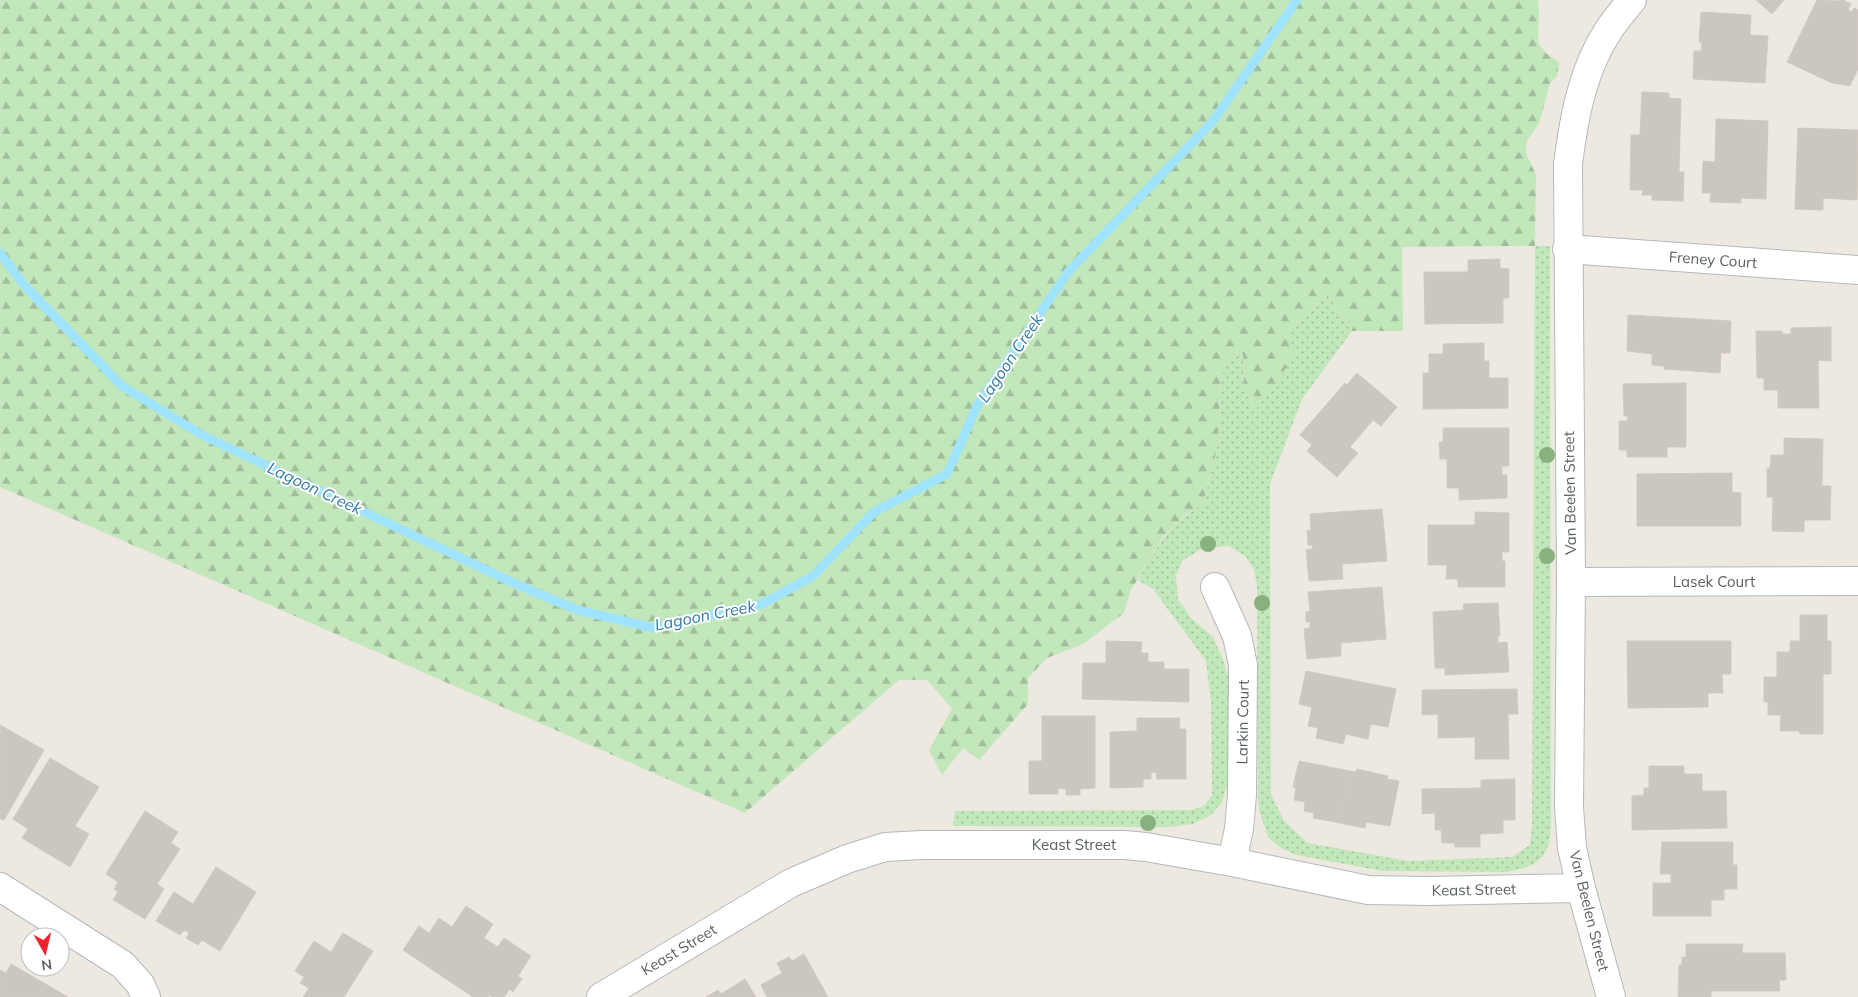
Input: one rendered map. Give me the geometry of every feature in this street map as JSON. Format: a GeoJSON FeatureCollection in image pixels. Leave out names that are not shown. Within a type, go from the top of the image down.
{"type":"FeatureCollection","features":[{"type":"Feature","properties":{"kind":"street","name":"Van Beelen Street"},"geometry":{"type":"LineString","coordinates":[[1611,997],[1572,848],[1569,807],[1571,582],[1567,249],[1568,164],[1574,118],[1586,75],[1608,31],[1632,0]]}},
{"type":"Feature","properties":{"kind":"street","name":"Freney Court"},"geometry":{"type":"LineString","coordinates":[[1567,249],[1858,270]]}},
{"type":"Feature","properties":{"kind":"street","name":"Lasek Court"},"geometry":{"type":"LineString","coordinates":[[1571,582],[1858,581]]}},
{"type":"Feature","properties":{"kind":"street","name":"Larkin Court"},"geometry":{"type":"LineString","coordinates":[[1215,587],[1238,636],[1243,665],[1242,795],[1239,829],[1232,862]]}},
{"type":"Feature","properties":{"kind":"street","name":"Keast Street"},"geometry":{"type":"LineString","coordinates":[[601,997],[791,883],[847,859],[885,848],[921,845],[1124,845],[1232,862],[1368,890],[1428,891],[1581,888]]}},
{"type":"Feature","properties":{"kind":"street"},"geometry":{"type":"LineString","coordinates":[[0,887],[123,965],[140,984],[146,997]]}},
{"type":"Feature","properties":{"kind":"green space"},"geometry":{"type":"Polygon","coordinates":[[[0,0],[1538,0],[1538,43],[1547,54],[1559,62],[1557,76],[1550,83],[1539,124],[1527,141],[1526,153],[1536,175],[1535,246],[1402,247],[1403,331],[1352,331],[1328,295],[1289,330],[1294,357],[1255,411],[1244,387],[1243,354],[1232,353],[1221,376],[1218,444],[1203,504],[1185,515],[1162,538],[1130,592],[1124,613],[1083,644],[1047,658],[1028,678],[1028,704],[979,760],[963,748],[942,775],[929,750],[952,709],[927,680],[899,680],[745,813],[0,487],[0,0]]]}},
{"type":"Feature","properties":{"kind":"green space"},"geometry":{"type":"Polygon","coordinates":[[[1535,246],[1550,246],[1551,825],[1548,846],[1540,859],[1534,864],[1506,872],[1383,871],[1296,855],[1279,847],[1268,837],[1259,810],[1258,798],[1257,586],[1254,570],[1247,558],[1229,546],[1203,548],[1182,561],[1176,576],[1178,599],[1191,618],[1213,637],[1228,676],[1229,781],[1222,802],[1211,815],[1193,824],[1171,827],[953,826],[955,811],[1191,810],[1204,806],[1212,795],[1211,703],[1206,661],[1153,589],[1138,580],[1164,537],[1180,520],[1203,504],[1218,444],[1221,376],[1232,353],[1243,354],[1244,387],[1255,411],[1289,330],[1328,295],[1352,331],[1302,399],[1270,484],[1271,794],[1284,821],[1308,843],[1408,861],[1512,857],[1530,845],[1532,827],[1535,246]]]}},
{"type":"Feature","properties":{"kind":"building"},"geometry":{"type":"Polygon","coordinates":[[[1756,0],[1784,0],[1772,14],[1756,0]]]}},
{"type":"Feature","properties":{"kind":"building"},"geometry":{"type":"Polygon","coordinates":[[[1817,0],[1843,0],[1851,4],[1848,10],[1852,12],[1854,8],[1858,10],[1858,69],[1850,86],[1832,83],[1787,62],[1817,0]]]}},
{"type":"Feature","properties":{"kind":"building"},"geometry":{"type":"Polygon","coordinates":[[[1701,12],[1751,15],[1750,35],[1768,36],[1765,83],[1693,79],[1694,51],[1701,51],[1702,42],[1699,42],[1701,12]]]}},
{"type":"Feature","properties":{"kind":"building"},"geometry":{"type":"Polygon","coordinates":[[[1642,92],[1669,93],[1669,98],[1681,99],[1679,172],[1684,172],[1683,201],[1652,200],[1652,195],[1642,195],[1643,190],[1630,190],[1631,135],[1640,135],[1642,92]]]}},
{"type":"Feature","properties":{"kind":"building"},"geometry":{"type":"Polygon","coordinates":[[[1716,119],[1768,121],[1766,199],[1741,198],[1741,203],[1710,202],[1711,193],[1702,193],[1703,161],[1715,162],[1716,119]]]}},
{"type":"Feature","properties":{"kind":"building"},"geometry":{"type":"Polygon","coordinates":[[[1798,128],[1858,130],[1857,200],[1823,198],[1823,210],[1795,209],[1798,128]]]}},
{"type":"Feature","properties":{"kind":"building"},"geometry":{"type":"Polygon","coordinates":[[[1500,259],[1500,268],[1509,269],[1509,298],[1503,298],[1503,323],[1425,324],[1424,272],[1468,272],[1468,260],[1500,259]]]}},
{"type":"Feature","properties":{"kind":"building"},"geometry":{"type":"Polygon","coordinates":[[[1628,315],[1731,321],[1730,353],[1721,353],[1720,373],[1664,369],[1664,366],[1652,365],[1652,354],[1627,351],[1628,315]]]}},
{"type":"Feature","properties":{"kind":"building"},"geometry":{"type":"Polygon","coordinates":[[[1831,327],[1831,361],[1818,360],[1819,408],[1778,408],[1778,390],[1764,390],[1764,378],[1757,378],[1756,331],[1782,331],[1782,334],[1791,334],[1791,328],[1831,327]]]}},
{"type":"Feature","properties":{"kind":"building"},"geometry":{"type":"Polygon","coordinates":[[[1484,343],[1484,361],[1489,361],[1489,378],[1508,378],[1508,408],[1423,409],[1423,373],[1429,373],[1429,354],[1443,354],[1443,344],[1484,343]]]}},
{"type":"Feature","properties":{"kind":"building"},"geometry":{"type":"Polygon","coordinates":[[[1357,373],[1397,407],[1381,426],[1373,420],[1350,447],[1358,453],[1337,477],[1307,451],[1312,445],[1300,435],[1345,383],[1347,385],[1357,373]]]}},
{"type":"Feature","properties":{"kind":"building"},"geometry":{"type":"Polygon","coordinates":[[[1686,383],[1686,447],[1667,447],[1667,457],[1627,457],[1627,450],[1619,450],[1619,421],[1627,421],[1628,416],[1624,416],[1623,384],[1686,383]]]}},
{"type":"Feature","properties":{"kind":"building"},"geometry":{"type":"Polygon","coordinates":[[[1443,428],[1509,428],[1509,466],[1502,466],[1502,475],[1507,475],[1507,498],[1459,500],[1459,488],[1447,488],[1447,459],[1440,459],[1439,442],[1443,442],[1443,428]]]}},
{"type":"Feature","properties":{"kind":"building"},"geometry":{"type":"Polygon","coordinates":[[[1784,438],[1823,439],[1822,486],[1831,486],[1830,520],[1804,520],[1804,532],[1772,531],[1773,497],[1767,497],[1767,468],[1770,468],[1771,455],[1784,455],[1784,438]]]}},
{"type":"Feature","properties":{"kind":"building"},"geometry":{"type":"Polygon","coordinates":[[[1732,473],[1732,492],[1741,493],[1741,526],[1637,526],[1637,474],[1732,473]]]}},
{"type":"Feature","properties":{"kind":"building"},"geometry":{"type":"Polygon","coordinates":[[[1382,509],[1387,561],[1342,564],[1343,579],[1309,581],[1306,550],[1313,549],[1312,545],[1308,545],[1307,531],[1311,530],[1310,514],[1382,509]]]}},
{"type":"Feature","properties":{"kind":"building"},"geometry":{"type":"Polygon","coordinates":[[[1475,512],[1509,513],[1509,552],[1502,552],[1502,561],[1505,561],[1505,587],[1458,587],[1458,579],[1446,579],[1447,565],[1428,565],[1428,525],[1475,525],[1475,512]]]}},
{"type":"Feature","properties":{"kind":"building"},"geometry":{"type":"Polygon","coordinates":[[[1382,587],[1386,639],[1341,643],[1341,656],[1307,659],[1304,629],[1310,628],[1310,622],[1306,622],[1306,612],[1310,611],[1308,592],[1382,587]]]}},
{"type":"Feature","properties":{"kind":"building"},"geometry":{"type":"Polygon","coordinates":[[[1498,603],[1500,636],[1498,636],[1498,643],[1507,642],[1509,672],[1445,675],[1445,668],[1435,668],[1433,612],[1464,610],[1463,604],[1498,603]]]}},
{"type":"Feature","properties":{"kind":"building"},"geometry":{"type":"Polygon","coordinates":[[[1800,615],[1827,615],[1827,641],[1831,641],[1831,674],[1823,674],[1823,734],[1800,734],[1799,731],[1780,731],[1781,715],[1768,715],[1768,702],[1764,702],[1764,677],[1777,677],[1777,652],[1790,652],[1790,641],[1800,641],[1800,615]]]}},
{"type":"Feature","properties":{"kind":"building"},"geometry":{"type":"Polygon","coordinates":[[[1106,641],[1142,642],[1141,653],[1148,653],[1148,662],[1164,662],[1164,669],[1189,669],[1189,702],[1082,699],[1083,663],[1106,663],[1106,641]]]}},
{"type":"Feature","properties":{"kind":"building"},"geometry":{"type":"Polygon","coordinates":[[[1627,641],[1731,641],[1731,674],[1722,674],[1723,693],[1708,693],[1708,707],[1628,708],[1627,641]]]}},
{"type":"Feature","properties":{"kind":"building"},"geometry":{"type":"Polygon","coordinates":[[[1306,671],[1396,689],[1388,727],[1371,724],[1368,739],[1346,734],[1343,744],[1316,738],[1318,728],[1308,726],[1312,707],[1299,704],[1306,671]]]}},
{"type":"Feature","properties":{"kind":"building"},"geometry":{"type":"Polygon","coordinates":[[[1517,689],[1518,714],[1508,714],[1509,759],[1475,759],[1475,737],[1438,738],[1438,714],[1422,715],[1422,690],[1517,689]]]}},
{"type":"Feature","properties":{"kind":"building"},"geometry":{"type":"Polygon","coordinates":[[[1042,716],[1095,716],[1095,788],[1080,789],[1080,795],[1066,795],[1066,789],[1058,788],[1058,794],[1029,794],[1029,761],[1042,761],[1042,716]]]}},
{"type":"Feature","properties":{"kind":"building"},"geometry":{"type":"Polygon","coordinates":[[[1137,718],[1180,718],[1179,729],[1186,729],[1186,779],[1157,779],[1156,772],[1151,773],[1151,779],[1143,779],[1143,787],[1110,788],[1110,732],[1137,731],[1137,718]]]}},
{"type":"Feature","properties":{"kind":"building"},"geometry":{"type":"Polygon","coordinates":[[[0,725],[44,750],[4,820],[0,818],[0,725]]]}},
{"type":"Feature","properties":{"kind":"building"},"geometry":{"type":"Polygon","coordinates":[[[50,758],[99,787],[75,826],[89,834],[70,867],[22,838],[28,829],[13,819],[50,758]]]}},
{"type":"Feature","properties":{"kind":"building"},"geometry":{"type":"Polygon","coordinates":[[[1299,761],[1350,771],[1340,823],[1313,818],[1314,813],[1304,811],[1305,802],[1294,800],[1296,788],[1293,787],[1299,761]]]}},
{"type":"Feature","properties":{"kind":"building"},"geometry":{"type":"Polygon","coordinates":[[[1649,766],[1684,766],[1684,774],[1702,774],[1702,791],[1726,791],[1727,828],[1632,830],[1632,796],[1644,795],[1644,788],[1649,788],[1649,766]]]}},
{"type":"Feature","properties":{"kind":"building"},"geometry":{"type":"Polygon","coordinates":[[[1357,769],[1388,776],[1387,779],[1399,781],[1390,826],[1366,822],[1365,828],[1340,823],[1350,771],[1356,772],[1357,769]]]}},
{"type":"Feature","properties":{"kind":"building"},"geometry":{"type":"Polygon","coordinates":[[[1515,779],[1515,820],[1503,820],[1503,833],[1480,834],[1480,847],[1455,847],[1455,843],[1442,843],[1441,830],[1435,830],[1435,813],[1422,814],[1422,789],[1481,788],[1481,780],[1515,779]]]}},
{"type":"Feature","properties":{"kind":"building"},"geometry":{"type":"Polygon","coordinates":[[[145,811],[178,832],[171,843],[180,849],[157,884],[164,889],[145,919],[113,900],[118,892],[114,889],[118,882],[106,874],[145,811]]]}},
{"type":"Feature","properties":{"kind":"building"},"geometry":{"type":"Polygon","coordinates":[[[1662,842],[1733,842],[1733,865],[1737,865],[1737,889],[1724,889],[1724,900],[1711,900],[1711,916],[1653,916],[1653,883],[1671,883],[1671,874],[1660,874],[1662,842]]]}},
{"type":"Feature","properties":{"kind":"building"},"geometry":{"type":"Polygon","coordinates":[[[216,867],[256,892],[220,951],[202,940],[198,945],[186,938],[189,933],[184,930],[180,935],[156,921],[174,892],[193,904],[216,867]]]}},
{"type":"Feature","properties":{"kind":"building"},"geometry":{"type":"Polygon","coordinates":[[[466,906],[493,924],[484,938],[498,947],[504,938],[531,956],[518,976],[522,979],[513,992],[510,989],[504,997],[492,997],[489,995],[488,997],[473,997],[403,950],[419,926],[429,933],[439,918],[452,927],[466,906]]]}},
{"type":"Feature","properties":{"kind":"building"},"geometry":{"type":"Polygon","coordinates":[[[343,933],[373,951],[344,997],[303,997],[309,988],[300,983],[304,977],[295,971],[314,941],[331,952],[343,933]]]}},
{"type":"Feature","properties":{"kind":"building"},"geometry":{"type":"Polygon","coordinates":[[[1686,944],[1743,944],[1742,953],[1785,953],[1786,980],[1779,980],[1780,991],[1711,991],[1711,997],[1678,997],[1679,965],[1682,965],[1682,957],[1686,957],[1686,944]]]}},
{"type":"Feature","properties":{"kind":"building"},"geometry":{"type":"Polygon","coordinates":[[[804,954],[828,997],[767,997],[761,985],[782,973],[777,963],[789,957],[792,961],[804,954]]]}},
{"type":"Feature","properties":{"kind":"building"},"geometry":{"type":"Polygon","coordinates":[[[11,964],[20,969],[20,977],[33,977],[68,997],[0,997],[0,970],[6,973],[11,964]]]}},
{"type":"Feature","properties":{"kind":"building"},"geometry":{"type":"Polygon","coordinates":[[[745,979],[756,997],[706,997],[718,990],[721,994],[745,979]]]}},
{"type":"Feature","properties":{"kind":"waterway","name":"Lagoon Creek"},"geometry":{"type":"LineString","coordinates":[[0,253],[24,285],[122,386],[202,435],[516,584],[577,610],[654,628],[762,604],[813,576],[874,512],[947,474],[977,406],[1068,272],[1213,121],[1297,0]]}}]}
